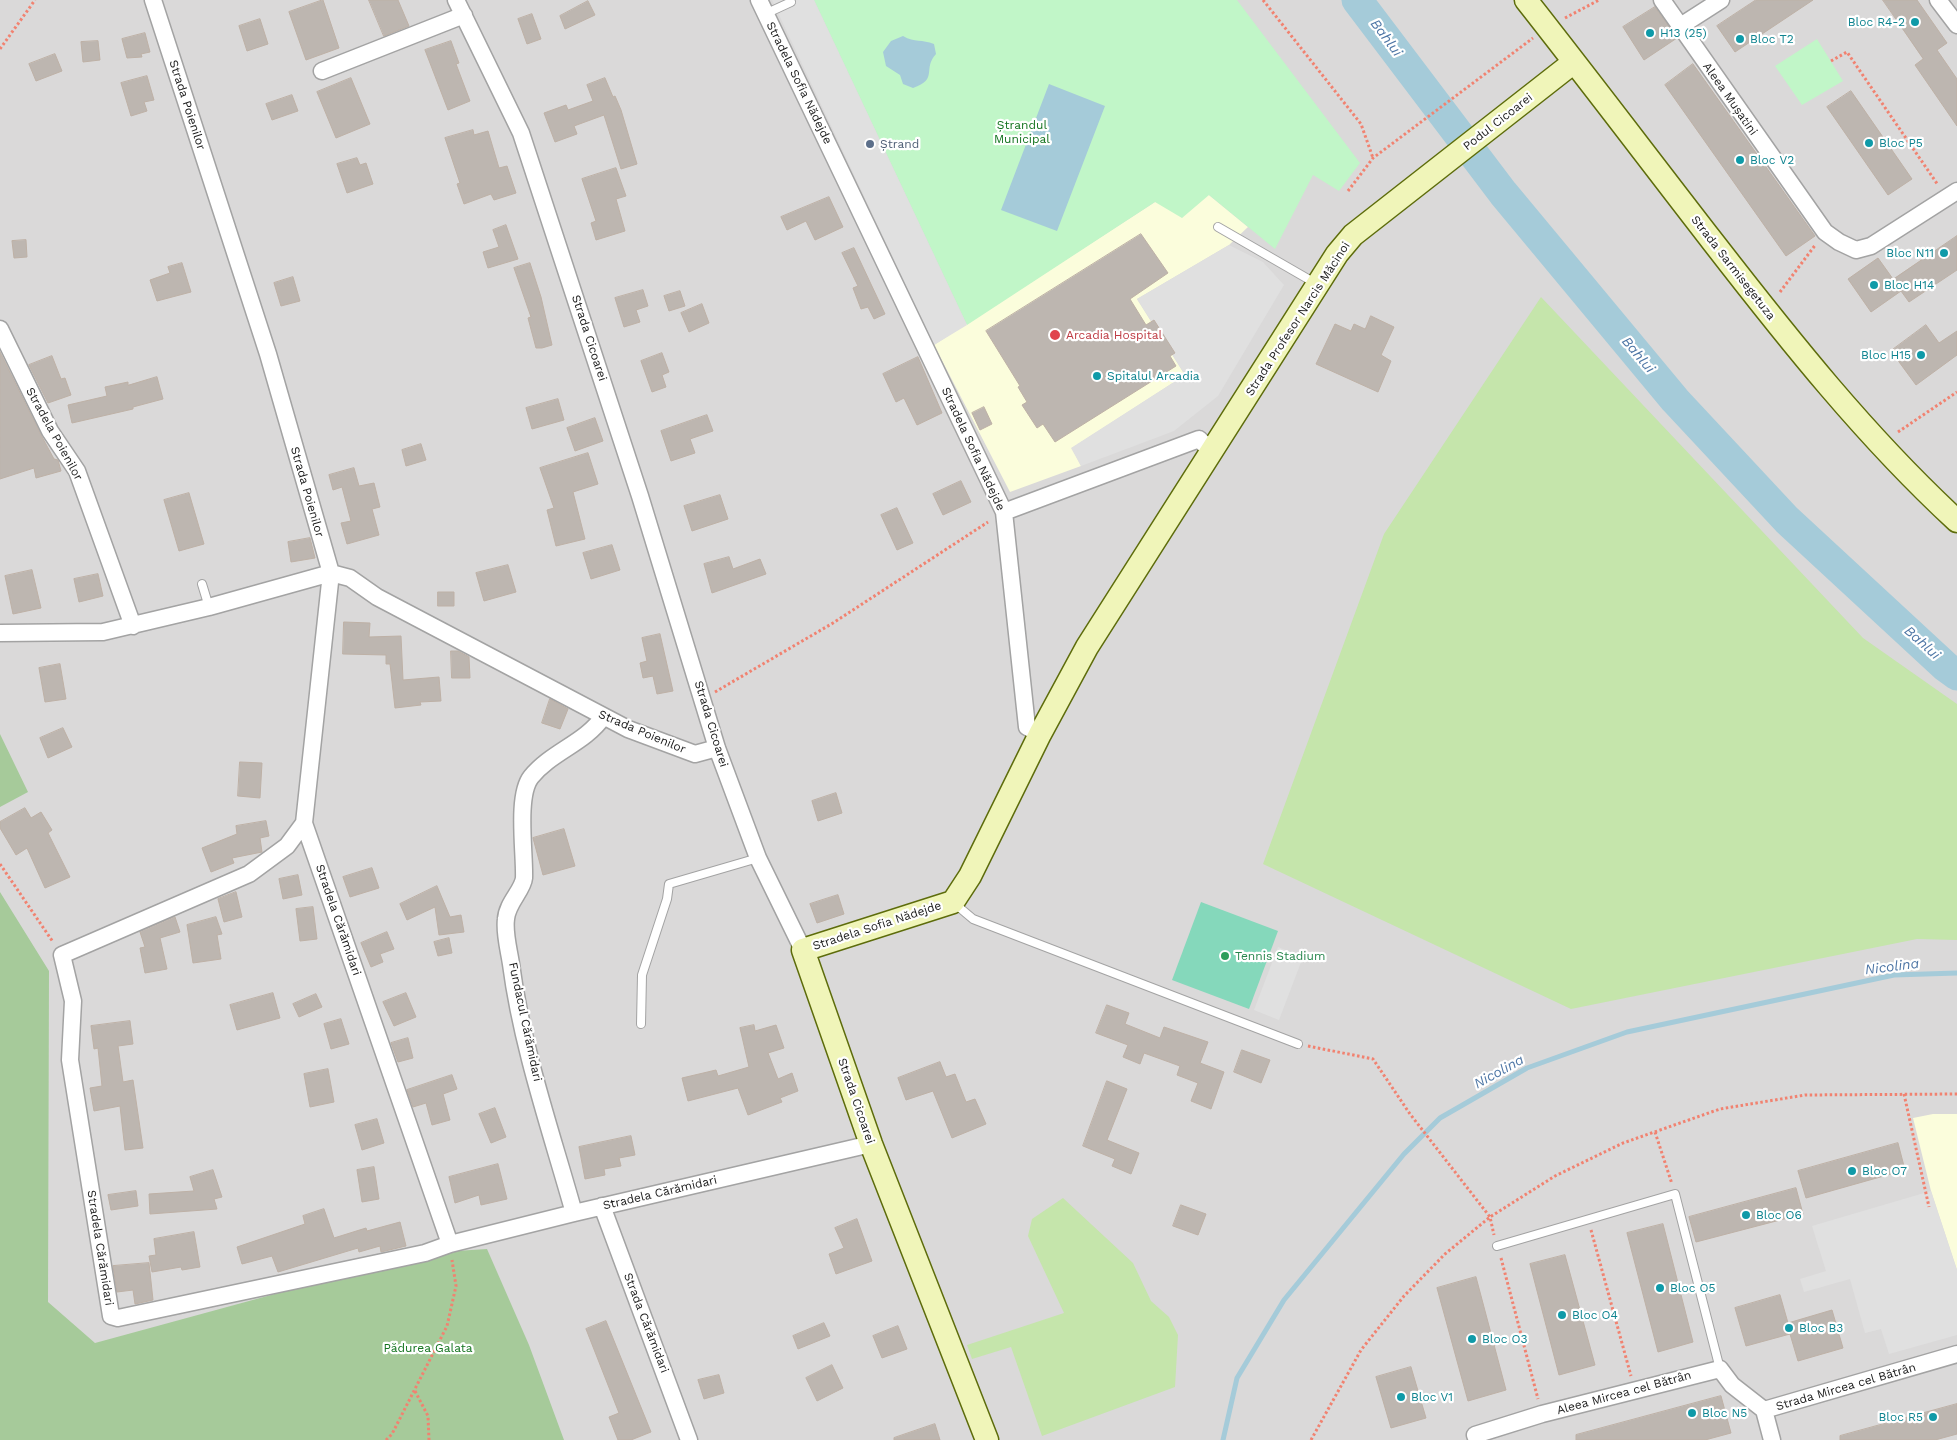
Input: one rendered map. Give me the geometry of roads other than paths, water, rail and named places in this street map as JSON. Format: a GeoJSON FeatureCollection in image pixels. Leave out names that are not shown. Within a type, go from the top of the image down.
{"type":"FeatureCollection","features":[{"type":"Feature","properties":{"kind":"street","name":"Strada Poienilor"},"geometry":{"type":"LineString","coordinates":[[153,0],[268,354],[331,573],[350,578],[377,597],[603,717],[695,754],[717,748]]}},
{"type":"Feature","properties":{"kind":"street","name":"Strada Cicoarei"},"geometry":{"type":"LineString","coordinates":[[456,0],[524,142],[704,698],[717,748],[758,858],[803,950],[871,1144],[987,1440]]}},
{"type":"Feature","properties":{"kind":"street","name":"Strada Sarmisegetuza"},"geometry":{"type":"LineString","coordinates":[[1526,0],[1556,23],[1574,62],[1762,305],[1838,398],[1896,461],[1957,521]]}},
{"type":"Feature","properties":{"kind":"street","name":"Aleea Mușatini"},"geometry":{"type":"LineString","coordinates":[[1662,0],[1825,232],[1839,242],[1856,250],[1871,246],[1952,194]]}},
{"type":"Feature","properties":{"kind":"street"},"geometry":{"type":"LineString","coordinates":[[1680,27],[1721,0]]}},
{"type":"Feature","properties":{"kind":"street"},"geometry":{"type":"LineString","coordinates":[[1938,0],[1957,25]]}},
{"type":"Feature","properties":{"kind":"street","name":"Stradela Sofia Nădejde"},"geometry":{"type":"LineString","coordinates":[[762,7],[1004,512],[1026,727],[1040,734],[970,876],[953,902],[803,950]]}},
{"type":"Feature","properties":{"kind":"street"},"geometry":{"type":"LineString","coordinates":[[322,71],[464,15]]}},
{"type":"Feature","properties":{"kind":"street","name":"Podul Cicoarei"},"geometry":{"type":"LineString","coordinates":[[1421,181],[1574,62]]}},
{"type":"Feature","properties":{"kind":"street","name":"Strada Profesor Narcis Măcinoi"},"geometry":{"type":"LineString","coordinates":[[1040,734],[1087,647],[1211,451],[1319,286],[1337,254],[1353,235],[1421,181]]}},
{"type":"Feature","properties":{"kind":"street","name":"Stradela Poienilor"},"geometry":{"type":"LineString","coordinates":[[0,330],[50,430],[77,471],[132,626]]}},
{"type":"Feature","properties":{"kind":"street"},"geometry":{"type":"LineString","coordinates":[[1004,512],[1199,439],[1211,451]]}},
{"type":"Feature","properties":{"kind":"street"},"geometry":{"type":"LineString","coordinates":[[0,633],[103,632],[209,608],[331,573]]}},
{"type":"Feature","properties":{"kind":"street","name":"Stradela Cărămidari"},"geometry":{"type":"LineString","coordinates":[[331,573],[304,823],[450,1244]]}},
{"type":"Feature","properties":{"kind":"street","name":"Fundacul Cărămidari"},"geometry":{"type":"LineString","coordinates":[[574,1213],[533,1067],[514,985],[506,919],[510,902],[524,880],[522,834],[526,791],[530,778],[594,730],[603,717]]}},
{"type":"Feature","properties":{"kind":"street","name":"Stradela Cărămidari"},"geometry":{"type":"LineString","coordinates":[[304,823],[288,846],[249,874],[62,955],[72,1001],[70,1060],[111,1316],[118,1318],[425,1253],[450,1244],[602,1206],[871,1144]]}},
{"type":"Feature","properties":{"kind":"street","name":"Strada Cărămidari"},"geometry":{"type":"LineString","coordinates":[[602,1206],[689,1440]]}},
{"type":"Feature","properties":{"kind":"street","name":"Strada Mircea cel Bătrân"},"geometry":{"type":"LineString","coordinates":[[1772,1440],[1764,1410],[1957,1354]]}},
{"type":"Feature","properties":{"kind":"street"},"geometry":{"type":"LineString","coordinates":[[1720,1369],[1732,1385],[1764,1410]]}},
{"type":"Feature","properties":{"kind":"street","name":"Aleea Mircea cel Bătrân"},"geometry":{"type":"LineString","coordinates":[[1477,1440],[1475,1435],[1542,1414],[1720,1369]]}},
{"type":"Feature","properties":{"kind":"lane"},"geometry":{"type":"LineString","coordinates":[[762,7],[791,2]]}},
{"type":"Feature","properties":{"kind":"lane"},"geometry":{"type":"LineString","coordinates":[[1218,227],[1319,286]]}},
{"type":"Feature","properties":{"kind":"lane"},"geometry":{"type":"LineString","coordinates":[[202,584],[209,608]]}},
{"type":"Feature","properties":{"kind":"lane"},"geometry":{"type":"LineString","coordinates":[[641,1024],[642,975],[664,908],[669,884],[758,858]]}},
{"type":"Feature","properties":{"kind":"lane"},"geometry":{"type":"LineString","coordinates":[[953,902],[973,919],[1298,1044]]}},
{"type":"Feature","properties":{"kind":"lane"},"geometry":{"type":"LineString","coordinates":[[1498,1246],[1675,1194],[1720,1369]]}},
{"type":"Feature","properties":{"kind":"water"},"geometry":{"type":"Polygon","coordinates":[[[903,36],[911,40],[934,44],[936,54],[930,64],[926,81],[913,88],[903,84],[900,75],[886,66],[883,52],[891,41],[903,36]]]}},
{"type":"Feature","properties":{"kind":"water"},"geometry":{"type":"Polygon","coordinates":[[[1049,84],[1105,106],[1057,231],[1001,210],[1049,84]]]}},
{"type":"Feature","properties":{"kind":"waterway","name":"Bahlui"},"geometry":{"type":"LineString","coordinates":[[1357,0],[1503,193],[1675,400],[1787,520],[1957,675]]}},
{"type":"Feature","properties":{"kind":"waterway","name":"Nicolina"},"geometry":{"type":"LineString","coordinates":[[1223,1440],[1237,1378],[1284,1300],[1404,1154],[1440,1118],[1527,1068],[1627,1032],[1894,975],[1957,973]]}},
{"type":"Feature","properties":{"kind":"place","name":"Bloc R4-2"},"geometry":{"type":"Point","coordinates":[1915,22]}},
{"type":"Feature","properties":{"kind":"place","name":"H13 (25)"},"geometry":{"type":"Point","coordinates":[1650,33]}},
{"type":"Feature","properties":{"kind":"place","name":"Bloc T2"},"geometry":{"type":"Point","coordinates":[1740,39]}},
{"type":"Feature","properties":{"kind":"place","name":"Bloc P5"},"geometry":{"type":"Point","coordinates":[1869,143]}},
{"type":"Feature","properties":{"kind":"place","name":"Ștrand"},"geometry":{"type":"Point","coordinates":[870,144]}},
{"type":"Feature","properties":{"kind":"place","name":"Bloc V2"},"geometry":{"type":"Point","coordinates":[1740,160]}},
{"type":"Feature","properties":{"kind":"place","name":"Bloc N11"},"geometry":{"type":"Point","coordinates":[1944,253]}},
{"type":"Feature","properties":{"kind":"place","name":"Bloc H14"},"geometry":{"type":"Point","coordinates":[1874,285]}},
{"type":"Feature","properties":{"kind":"place","name":"Arcadia Hospital"},"geometry":{"type":"Point","coordinates":[1055,335]}},
{"type":"Feature","properties":{"kind":"place","name":"Bloc H15"},"geometry":{"type":"Point","coordinates":[1921,355]}},
{"type":"Feature","properties":{"kind":"place","name":"Spitalul Arcadia"},"geometry":{"type":"Point","coordinates":[1097,376]}},
{"type":"Feature","properties":{"kind":"place","name":"Tennis Stadium"},"geometry":{"type":"Point","coordinates":[1225,956]}},
{"type":"Feature","properties":{"kind":"place","name":"Bloc O7"},"geometry":{"type":"Point","coordinates":[1852,1171]}},
{"type":"Feature","properties":{"kind":"place","name":"Bloc O6"},"geometry":{"type":"Point","coordinates":[1746,1215]}},
{"type":"Feature","properties":{"kind":"place","name":"Bloc O5"},"geometry":{"type":"Point","coordinates":[1660,1288]}},
{"type":"Feature","properties":{"kind":"place","name":"Bloc O4"},"geometry":{"type":"Point","coordinates":[1562,1315]}},
{"type":"Feature","properties":{"kind":"place","name":"Bloc B3"},"geometry":{"type":"Point","coordinates":[1789,1328]}},
{"type":"Feature","properties":{"kind":"place","name":"Bloc O3"},"geometry":{"type":"Point","coordinates":[1472,1339]}},
{"type":"Feature","properties":{"kind":"place","name":"Bloc V1"},"geometry":{"type":"Point","coordinates":[1401,1397]}},
{"type":"Feature","properties":{"kind":"place","name":"Bloc N5"},"geometry":{"type":"Point","coordinates":[1692,1413]}},
{"type":"Feature","properties":{"kind":"place","name":"Bloc R5"},"geometry":{"type":"Point","coordinates":[1933,1417]}},
{"type":"Feature","properties":{"kind":"park label","name":"Ștrandul Municipal"},"geometry":{"type":"Point","coordinates":[1022,132]}},
{"type":"Feature","properties":{"kind":"park label","name":"Pădurea Galata"},"geometry":{"type":"Point","coordinates":[428,1348]}}]}
